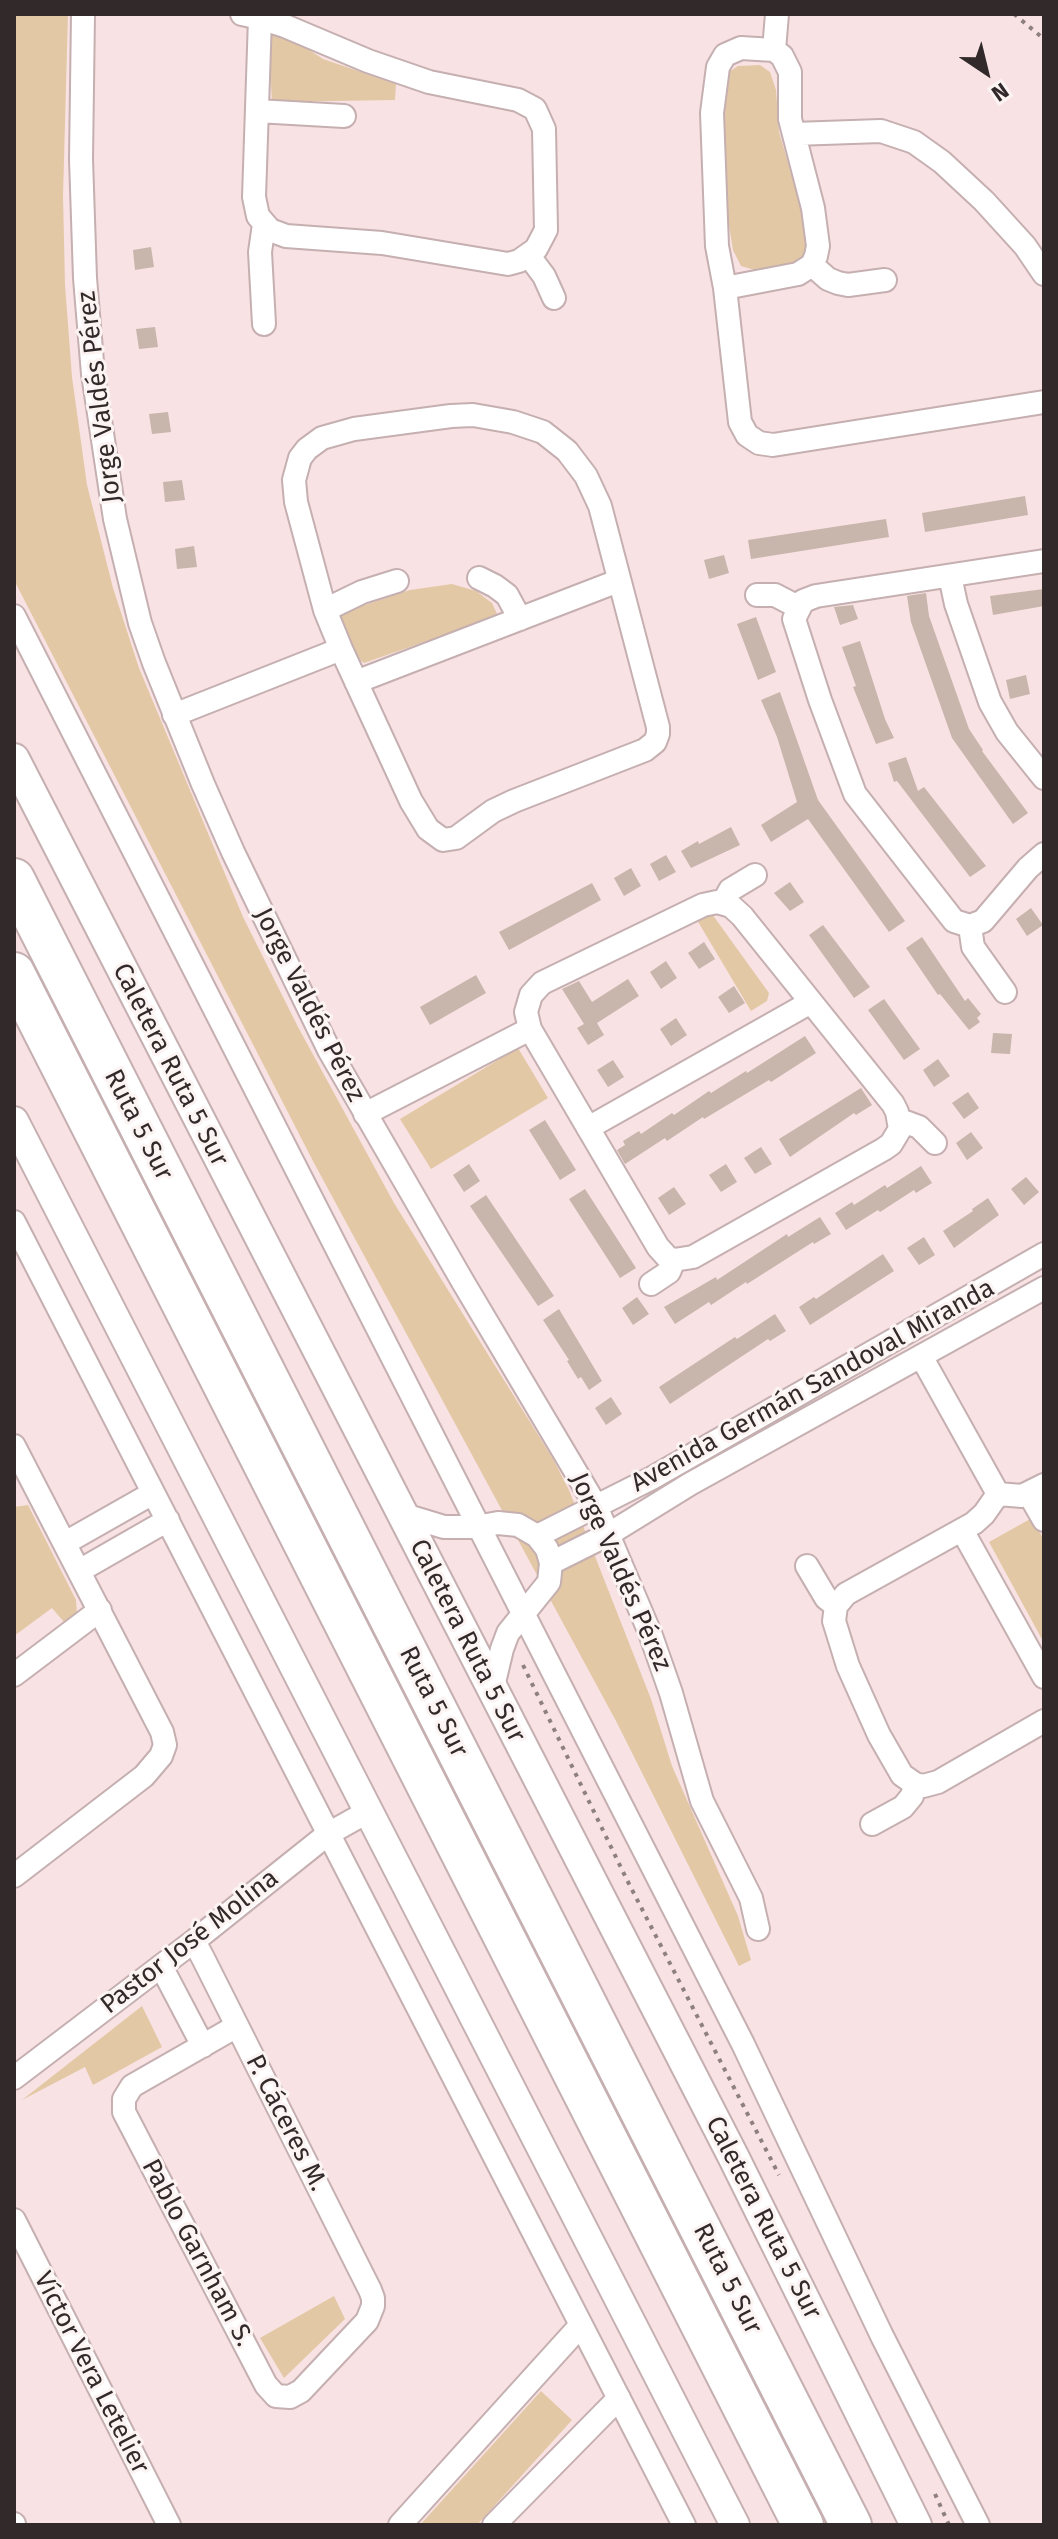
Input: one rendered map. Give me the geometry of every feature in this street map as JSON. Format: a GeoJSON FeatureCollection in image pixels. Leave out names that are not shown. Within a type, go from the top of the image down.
{"type":"FeatureCollection","features":[{"type":"Feature","properties":{"kind":"highway","name":"Ruta 5 Sur"},"geometry":{"type":"LineString","coordinates":[[14,879],[851,2525]]}},
{"type":"Feature","properties":{"kind":"highway","name":"Ruta 5 Sur"},"geometry":{"type":"LineString","coordinates":[[14,973],[803,2525]]}},
{"type":"Feature","properties":{"kind":"main road","name":"Caletera Ruta 5 Sur"},"geometry":{"type":"LineString","coordinates":[[14,759],[726,2142],[916,2525]]}},
{"type":"Feature","properties":{"kind":"street","name":"Jorge Valdés Pérez"},"geometry":{"type":"LineString","coordinates":[[83,14],[80,98],[85,263],[99,425],[127,572],[145,636],[174,715],[271,932],[329,1050],[596,1506],[661,1663],[702,1801],[751,1898],[758,1929]]}},
{"type":"Feature","properties":{"kind":"street"},"geometry":{"type":"LineString","coordinates":[[774,50],[777,14]]}},
{"type":"Feature","properties":{"kind":"street"},"geometry":{"type":"LineString","coordinates":[[251,16],[398,72],[457,89],[524,102],[535,109],[544,129],[546,230],[529,256],[508,264],[496,263],[382,243],[286,236],[264,224],[255,207],[254,197],[257,111],[251,16]]}},
{"type":"Feature","properties":{"kind":"street"},"geometry":{"type":"LineString","coordinates":[[725,288],[798,274],[812,265],[818,246],[813,208],[789,103],[790,72],[782,56],[774,50],[741,48],[721,61],[712,113],[717,246],[725,288],[740,422],[747,435],[759,443],[773,445],[1044,402]]}},
{"type":"Feature","properties":{"kind":"street"},"geometry":{"type":"LineString","coordinates":[[257,111],[344,116]]}},
{"type":"Feature","properties":{"kind":"street"},"geometry":{"type":"LineString","coordinates":[[794,134],[881,131],[914,142],[942,162],[984,201],[1025,246],[1044,274]]}},
{"type":"Feature","properties":{"kind":"street"},"geometry":{"type":"LineString","coordinates":[[264,224],[260,252],[264,324]]}},
{"type":"Feature","properties":{"kind":"street"},"geometry":{"type":"LineString","coordinates":[[529,256],[544,276],[554,298]]}},
{"type":"Feature","properties":{"kind":"street"},"geometry":{"type":"LineString","coordinates":[[812,265],[819,273],[838,283],[848,285],[885,280]]}},
{"type":"Feature","properties":{"kind":"street"},"geometry":{"type":"LineString","coordinates":[[451,416],[495,417],[529,426],[543,432],[567,451],[586,476],[600,506],[618,581],[658,727],[655,742],[645,750],[493,811],[456,838],[438,838],[422,821],[325,610],[294,491],[300,458],[314,443],[354,429],[451,416]]}},
{"type":"Feature","properties":{"kind":"street"},"geometry":{"type":"LineString","coordinates":[[1044,561],[816,596],[798,607],[795,626],[855,794],[954,921],[970,926],[983,921],[1028,868],[1044,854]]}},
{"type":"Feature","properties":{"kind":"street"},"geometry":{"type":"LineString","coordinates":[[950,576],[956,604],[990,702],[1007,732],[1044,778]]}},
{"type":"Feature","properties":{"kind":"street"},"geometry":{"type":"LineString","coordinates":[[479,578],[507,595],[520,619]]}},
{"type":"Feature","properties":{"kind":"street"},"geometry":{"type":"LineString","coordinates":[[325,610],[362,592],[397,581]]}},
{"type":"Feature","properties":{"kind":"street"},"geometry":{"type":"LineString","coordinates":[[356,682],[618,581]]}},
{"type":"Feature","properties":{"kind":"street"},"geometry":{"type":"LineString","coordinates":[[757,595],[775,595],[798,607]]}},
{"type":"Feature","properties":{"kind":"street"},"geometry":{"type":"LineString","coordinates":[[14,616],[479,1527],[517,1621],[749,2056],[876,2323],[978,2525]]}},
{"type":"Feature","properties":{"kind":"street"},"geometry":{"type":"LineString","coordinates":[[174,715],[341,649]]}},
{"type":"Feature","properties":{"kind":"street"},"geometry":{"type":"LineString","coordinates":[[723,903],[730,890],[755,875]]}},
{"type":"Feature","properties":{"kind":"street"},"geometry":{"type":"LineString","coordinates":[[723,903],[742,916],[811,1002],[893,1104],[900,1120],[896,1137],[884,1149],[693,1257],[668,1258],[658,1247],[530,1029],[527,1003],[542,983],[703,905],[723,903]]}},
{"type":"Feature","properties":{"kind":"street"},"geometry":{"type":"LineString","coordinates":[[970,926],[973,947],[1005,992]]}},
{"type":"Feature","properties":{"kind":"street"},"geometry":{"type":"LineString","coordinates":[[588,1128],[811,1002]]}},
{"type":"Feature","properties":{"kind":"street"},"geometry":{"type":"LineString","coordinates":[[365,1114],[530,1029]]}},
{"type":"Feature","properties":{"kind":"street"},"geometry":{"type":"LineString","coordinates":[[900,1120],[919,1127],[935,1143]]}},
{"type":"Feature","properties":{"kind":"street"},"geometry":{"type":"LineString","coordinates":[[14,1121],[735,2525]]}},
{"type":"Feature","properties":{"kind":"street"},"geometry":{"type":"LineString","coordinates":[[14,1222],[684,2525]]}},
{"type":"Feature","properties":{"kind":"street","name":"Avenida Germán Sandoval Miranda"},"geometry":{"type":"LineString","coordinates":[[537,1536],[652,1478],[1044,1254]]}},
{"type":"Feature","properties":{"kind":"street"},"geometry":{"type":"LineString","coordinates":[[651,1284],[669,1272],[674,1260]]}},
{"type":"Feature","properties":{"kind":"street","name":"Avenida Germán Sandoval Miranda"},"geometry":{"type":"LineString","coordinates":[[551,1563],[609,1534],[690,1484],[1044,1288]]}},
{"type":"Feature","properties":{"kind":"street"},"geometry":{"type":"LineString","coordinates":[[921,1356],[998,1494],[1013,1497],[1037,1489],[1044,1520]]}},
{"type":"Feature","properties":{"kind":"street"},"geometry":{"type":"LineString","coordinates":[[785,1402],[798,1425]]}},
{"type":"Feature","properties":{"kind":"street"},"geometry":{"type":"LineString","coordinates":[[14,1446],[21,1478],[65,1543],[162,1732],[165,1745],[161,1756],[144,1776],[14,1876]]}},
{"type":"Feature","properties":{"kind":"street"},"geometry":{"type":"LineString","coordinates":[[65,1543],[153,1493]]}},
{"type":"Feature","properties":{"kind":"street"},"geometry":{"type":"LineString","coordinates":[[998,1494],[984,1514],[962,1530],[846,1594],[836,1606],[834,1621],[863,1701],[898,1769],[915,1784],[938,1782],[1044,1721]]}},
{"type":"Feature","properties":{"kind":"street"},"geometry":{"type":"LineString","coordinates":[[401,1514],[444,1527],[518,1525],[537,1536],[547,1549],[551,1563],[549,1582],[517,1621],[502,1649],[492,1691]]}},
{"type":"Feature","properties":{"kind":"street"},"geometry":{"type":"LineString","coordinates":[[79,1571],[168,1520]]}},
{"type":"Feature","properties":{"kind":"street"},"geometry":{"type":"LineString","coordinates":[[962,1530],[1044,1677]]}},
{"type":"Feature","properties":{"kind":"street"},"geometry":{"type":"LineString","coordinates":[[807,1566],[826,1598],[836,1606]]}},
{"type":"Feature","properties":{"kind":"street"},"geometry":{"type":"LineString","coordinates":[[14,1675],[100,1610]]}},
{"type":"Feature","properties":{"kind":"street"},"geometry":{"type":"LineString","coordinates":[[872,1824],[903,1807],[912,1796],[915,1784]]}},
{"type":"Feature","properties":{"kind":"street","name":"Pastor José Molina"},"geometry":{"type":"LineString","coordinates":[[14,2078],[328,1834],[369,1811]]}},
{"type":"Feature","properties":{"kind":"street","name":"P. Cáceres M."},"geometry":{"type":"LineString","coordinates":[[194,1941],[370,2290],[373,2306],[367,2321],[301,2391],[284,2398]]}},
{"type":"Feature","properties":{"kind":"street"},"geometry":{"type":"LineString","coordinates":[[161,1966],[203,2046],[237,2026]]}},
{"type":"Feature","properties":{"kind":"street","name":"Pablo Garnham S."},"geometry":{"type":"LineString","coordinates":[[203,2046],[132,2086],[124,2099],[126,2118],[266,2385],[276,2396],[284,2398]]}},
{"type":"Feature","properties":{"kind":"street","name":"Víctor Vera Letelier"},"geometry":{"type":"LineString","coordinates":[[14,2220],[169,2525]]}},
{"type":"Feature","properties":{"kind":"street"},"geometry":{"type":"LineString","coordinates":[[400,2525],[581,2325]]}},
{"type":"Feature","properties":{"kind":"street"},"geometry":{"type":"LineString","coordinates":[[497,2524],[619,2398]]}},
{"type":"Feature","properties":{"kind":"path"},"geometry":{"type":"LineString","coordinates":[[1014,14],[1044,39]]}},
{"type":"Feature","properties":{"kind":"path"},"geometry":{"type":"LineString","coordinates":[[517,1621],[528,1678],[627,1880],[783,2183]]}},
{"type":"Feature","properties":{"kind":"path"},"geometry":{"type":"LineString","coordinates":[[931,2485],[949,2525]]}},
{"type":"Feature","properties":{"kind":"shaded area"},"geometry":{"type":"Polygon","coordinates":[[[14,14],[68,14],[63,196],[65,285],[72,377],[87,485],[113,588],[139,668],[243,917],[298,1027],[394,1203],[553,1459],[569,1490],[651,1699],[672,1766],[738,1916],[751,1960],[739,1966],[616,1721],[314,1163],[14,580],[14,14]]]}},
{"type":"Feature","properties":{"kind":"shaded area"},"geometry":{"type":"Polygon","coordinates":[[[270,35],[288,36],[323,59],[396,84],[395,100],[272,102],[270,35]]]}},
{"type":"Feature","properties":{"kind":"shaded area"},"geometry":{"type":"Polygon","coordinates":[[[760,65],[770,72],[776,90],[779,132],[810,237],[807,255],[797,264],[758,271],[741,266],[733,250],[726,207],[723,130],[725,87],[729,72],[738,66],[760,65]]]}},
{"type":"Feature","properties":{"kind":"shaded area"},"geometry":{"type":"Polygon","coordinates":[[[452,584],[476,591],[492,603],[498,616],[364,663],[351,654],[338,614],[410,590],[452,584]]]}},
{"type":"Feature","properties":{"kind":"shaded area"},"geometry":{"type":"Polygon","coordinates":[[[712,914],[769,993],[767,1001],[751,1011],[697,920],[712,914]]]}},
{"type":"Feature","properties":{"kind":"shaded area"},"geometry":{"type":"Polygon","coordinates":[[[518,1048],[548,1098],[431,1169],[400,1119],[518,1048]]]}},
{"type":"Feature","properties":{"kind":"shaded area"},"geometry":{"type":"Polygon","coordinates":[[[28,1505],[76,1600],[77,1614],[64,1622],[52,1608],[14,1636],[14,1507],[28,1505]]]}},
{"type":"Feature","properties":{"kind":"shaded area"},"geometry":{"type":"Polygon","coordinates":[[[1032,1518],[1044,1540],[1044,1643],[989,1542],[1032,1518]]]}},
{"type":"Feature","properties":{"kind":"shaded area"},"geometry":{"type":"Polygon","coordinates":[[[142,2006],[162,2047],[93,2085],[85,2067],[22,2100],[142,2006]]]}},
{"type":"Feature","properties":{"kind":"shaded area"},"geometry":{"type":"Polygon","coordinates":[[[334,2296],[345,2319],[284,2378],[260,2338],[334,2296]]]}},
{"type":"Feature","properties":{"kind":"shaded area"},"geometry":{"type":"Polygon","coordinates":[[[541,2391],[572,2420],[477,2525],[420,2525],[541,2391]]]}},
{"type":"Feature","properties":{"kind":"building"},"geometry":{"type":"Polygon","coordinates":[[[151,247],[154,267],[135,270],[133,250],[151,247]]]}},
{"type":"Feature","properties":{"kind":"building"},"geometry":{"type":"Polygon","coordinates":[[[155,327],[158,347],[139,349],[136,329],[155,327]]]}},
{"type":"Feature","properties":{"kind":"building"},"geometry":{"type":"Polygon","coordinates":[[[168,412],[171,432],[152,434],[149,414],[168,412]]]}},
{"type":"Feature","properties":{"kind":"building"},"geometry":{"type":"Polygon","coordinates":[[[182,480],[185,500],[165,502],[163,482],[182,480]]]}},
{"type":"Feature","properties":{"kind":"building"},"geometry":{"type":"Polygon","coordinates":[[[1025,496],[1028,515],[925,532],[922,513],[1025,496]]]}},
{"type":"Feature","properties":{"kind":"building"},"geometry":{"type":"Polygon","coordinates":[[[886,519],[889,537],[751,559],[748,540],[886,519]]]}},
{"type":"Feature","properties":{"kind":"building"},"geometry":{"type":"Polygon","coordinates":[[[194,546],[197,567],[177,569],[175,549],[194,546]]]}},
{"type":"Feature","properties":{"kind":"building"},"geometry":{"type":"Polygon","coordinates":[[[724,555],[729,573],[709,579],[704,560],[724,555]]]}},
{"type":"Feature","properties":{"kind":"building"},"geometry":{"type":"Polygon","coordinates":[[[1044,589],[1044,606],[993,615],[990,596],[1044,589]]]}},
{"type":"Feature","properties":{"kind":"building"},"geometry":{"type":"Polygon","coordinates":[[[926,593],[929,616],[969,729],[1028,813],[1013,824],[952,738],[911,622],[907,596],[926,593]]]}},
{"type":"Feature","properties":{"kind":"building"},"geometry":{"type":"Polygon","coordinates":[[[853,605],[858,619],[840,625],[834,607],[853,605]]]}},
{"type":"Feature","properties":{"kind":"building"},"geometry":{"type":"Polygon","coordinates":[[[756,617],[776,672],[758,680],[737,624],[756,617]]]}},
{"type":"Feature","properties":{"kind":"building"},"geometry":{"type":"Polygon","coordinates":[[[860,641],[894,738],[876,744],[853,687],[856,686],[842,647],[860,641]]]}},
{"type":"Feature","properties":{"kind":"building"},"geometry":{"type":"Polygon","coordinates":[[[1026,675],[1030,694],[1010,699],[1006,680],[1026,675]]]}},
{"type":"Feature","properties":{"kind":"building"},"geometry":{"type":"Polygon","coordinates":[[[780,692],[818,800],[905,921],[889,932],[808,819],[771,842],[761,825],[797,802],[777,737],[761,700],[780,692]]]}},
{"type":"Feature","properties":{"kind":"building"},"geometry":{"type":"Polygon","coordinates":[[[906,757],[918,791],[924,787],[986,866],[970,877],[897,781],[894,782],[888,763],[906,757]]]}},
{"type":"Feature","properties":{"kind":"building"},"geometry":{"type":"Polygon","coordinates":[[[731,827],[740,845],[691,868],[681,851],[731,827]]]}},
{"type":"Feature","properties":{"kind":"building"},"geometry":{"type":"Polygon","coordinates":[[[666,855],[676,872],[659,881],[650,864],[666,855]]]}},
{"type":"Feature","properties":{"kind":"building"},"geometry":{"type":"Polygon","coordinates":[[[631,868],[641,886],[624,896],[614,878],[631,868]]]}},
{"type":"Feature","properties":{"kind":"building"},"geometry":{"type":"Polygon","coordinates":[[[790,882],[804,902],[790,911],[774,893],[790,882]]]}},
{"type":"Feature","properties":{"kind":"building"},"geometry":{"type":"Polygon","coordinates":[[[592,883],[601,900],[509,950],[499,932],[592,883]]]}},
{"type":"Feature","properties":{"kind":"building"},"geometry":{"type":"Polygon","coordinates":[[[1031,908],[1043,925],[1027,936],[1016,919],[1031,908]]]}},
{"type":"Feature","properties":{"kind":"building"},"geometry":{"type":"Polygon","coordinates":[[[823,925],[870,987],[854,998],[809,935],[823,925]]]}},
{"type":"Feature","properties":{"kind":"building"},"geometry":{"type":"Polygon","coordinates":[[[922,937],[965,1001],[968,998],[981,1014],[977,1018],[980,1022],[969,1030],[938,995],[906,948],[922,937]]]}},
{"type":"Feature","properties":{"kind":"building"},"geometry":{"type":"Polygon","coordinates":[[[704,942],[715,959],[699,969],[688,953],[704,942]]]}},
{"type":"Feature","properties":{"kind":"building"},"geometry":{"type":"Polygon","coordinates":[[[666,961],[677,978],[661,989],[650,972],[666,961]]]}},
{"type":"Feature","properties":{"kind":"building"},"geometry":{"type":"Polygon","coordinates":[[[476,975],[486,993],[430,1025],[420,1007],[476,975]]]}},
{"type":"Feature","properties":{"kind":"building"},"geometry":{"type":"Polygon","coordinates":[[[628,979],[639,996],[597,1023],[604,1035],[588,1045],[577,1028],[584,1024],[562,989],[579,981],[592,1002],[628,979]]]}},
{"type":"Feature","properties":{"kind":"building"},"geometry":{"type":"Polygon","coordinates":[[[734,986],[745,1003],[729,1013],[718,997],[734,986]]]}},
{"type":"Feature","properties":{"kind":"building"},"geometry":{"type":"Polygon","coordinates":[[[884,999],[920,1049],[904,1060],[868,1010],[884,999]]]}},
{"type":"Feature","properties":{"kind":"building"},"geometry":{"type":"Polygon","coordinates":[[[676,1018],[687,1035],[671,1046],[660,1029],[676,1018]]]}},
{"type":"Feature","properties":{"kind":"building"},"geometry":{"type":"Polygon","coordinates":[[[993,1033],[1012,1034],[1010,1054],[991,1053],[993,1033]]]}},
{"type":"Feature","properties":{"kind":"building"},"geometry":{"type":"Polygon","coordinates":[[[805,1036],[816,1053],[771,1082],[769,1080],[703,1117],[667,1141],[665,1138],[625,1164],[617,1150],[625,1145],[623,1141],[639,1131],[641,1134],[709,1091],[711,1093],[747,1073],[805,1036]]]}},
{"type":"Feature","properties":{"kind":"building"},"geometry":{"type":"Polygon","coordinates":[[[938,1059],[950,1076],[934,1087],[923,1070],[938,1059]]]}},
{"type":"Feature","properties":{"kind":"building"},"geometry":{"type":"Polygon","coordinates":[[[613,1060],[624,1077],[608,1087],[597,1070],[613,1060]]]}},
{"type":"Feature","properties":{"kind":"building"},"geometry":{"type":"Polygon","coordinates":[[[861,1088],[872,1105],[856,1115],[854,1113],[790,1157],[779,1139],[861,1088]]]}},
{"type":"Feature","properties":{"kind":"building"},"geometry":{"type":"Polygon","coordinates":[[[968,1092],[979,1108],[964,1119],[952,1103],[968,1092]]]}},
{"type":"Feature","properties":{"kind":"building"},"geometry":{"type":"Polygon","coordinates":[[[545,1120],[576,1170],[560,1180],[529,1130],[545,1120]]]}},
{"type":"Feature","properties":{"kind":"building"},"geometry":{"type":"Polygon","coordinates":[[[971,1132],[983,1148],[967,1160],[956,1143],[971,1132]]]}},
{"type":"Feature","properties":{"kind":"building"},"geometry":{"type":"Polygon","coordinates":[[[761,1147],[772,1164],[755,1174],[744,1158],[761,1147]]]}},
{"type":"Feature","properties":{"kind":"building"},"geometry":{"type":"Polygon","coordinates":[[[469,1164],[480,1181],[464,1192],[453,1175],[469,1164]]]}},
{"type":"Feature","properties":{"kind":"building"},"geometry":{"type":"Polygon","coordinates":[[[726,1164],[737,1182],[721,1192],[709,1175],[726,1164]]]}},
{"type":"Feature","properties":{"kind":"building"},"geometry":{"type":"Polygon","coordinates":[[[921,1166],[932,1183],[916,1193],[914,1190],[846,1230],[835,1213],[885,1185],[887,1188],[921,1166]]]}},
{"type":"Feature","properties":{"kind":"building"},"geometry":{"type":"Polygon","coordinates":[[[1026,1177],[1039,1192],[1024,1205],[1011,1189],[1026,1177]]]}},
{"type":"Feature","properties":{"kind":"building"},"geometry":{"type":"Polygon","coordinates":[[[674,1187],[686,1204],[669,1215],[658,1198],[674,1187]]]}},
{"type":"Feature","properties":{"kind":"building"},"geometry":{"type":"Polygon","coordinates":[[[585,1189],[636,1268],[620,1278],[569,1199],[585,1189]]]}},
{"type":"Feature","properties":{"kind":"building"},"geometry":{"type":"Polygon","coordinates":[[[486,1195],[554,1296],[538,1306],[470,1206],[486,1195]]]}},
{"type":"Feature","properties":{"kind":"building"},"geometry":{"type":"Polygon","coordinates":[[[988,1198],[999,1215],[954,1248],[943,1231],[988,1198]]]}},
{"type":"Feature","properties":{"kind":"building"},"geometry":{"type":"Polygon","coordinates":[[[820,1217],[831,1234],[675,1324],[664,1307],[716,1277],[717,1280],[787,1234],[788,1237],[820,1217]]]}},
{"type":"Feature","properties":{"kind":"building"},"geometry":{"type":"Polygon","coordinates":[[[924,1237],[935,1255],[919,1265],[907,1248],[924,1237]]]}},
{"type":"Feature","properties":{"kind":"building"},"geometry":{"type":"Polygon","coordinates":[[[883,1254],[894,1271],[810,1325],[799,1307],[883,1254]]]}},
{"type":"Feature","properties":{"kind":"building"},"geometry":{"type":"Polygon","coordinates":[[[637,1297],[649,1314],[633,1325],[622,1308],[637,1297]]]}},
{"type":"Feature","properties":{"kind":"building"},"geometry":{"type":"Polygon","coordinates":[[[559,1309],[602,1381],[589,1390],[581,1377],[578,1379],[543,1320],[559,1309]]]}},
{"type":"Feature","properties":{"kind":"building"},"geometry":{"type":"Polygon","coordinates":[[[775,1314],[786,1331],[770,1341],[768,1339],[670,1404],[659,1387],[775,1314]]]}},
{"type":"Feature","properties":{"kind":"building"},"geometry":{"type":"Polygon","coordinates":[[[611,1397],[622,1414],[606,1425],[595,1408],[611,1397]]]}}]}
